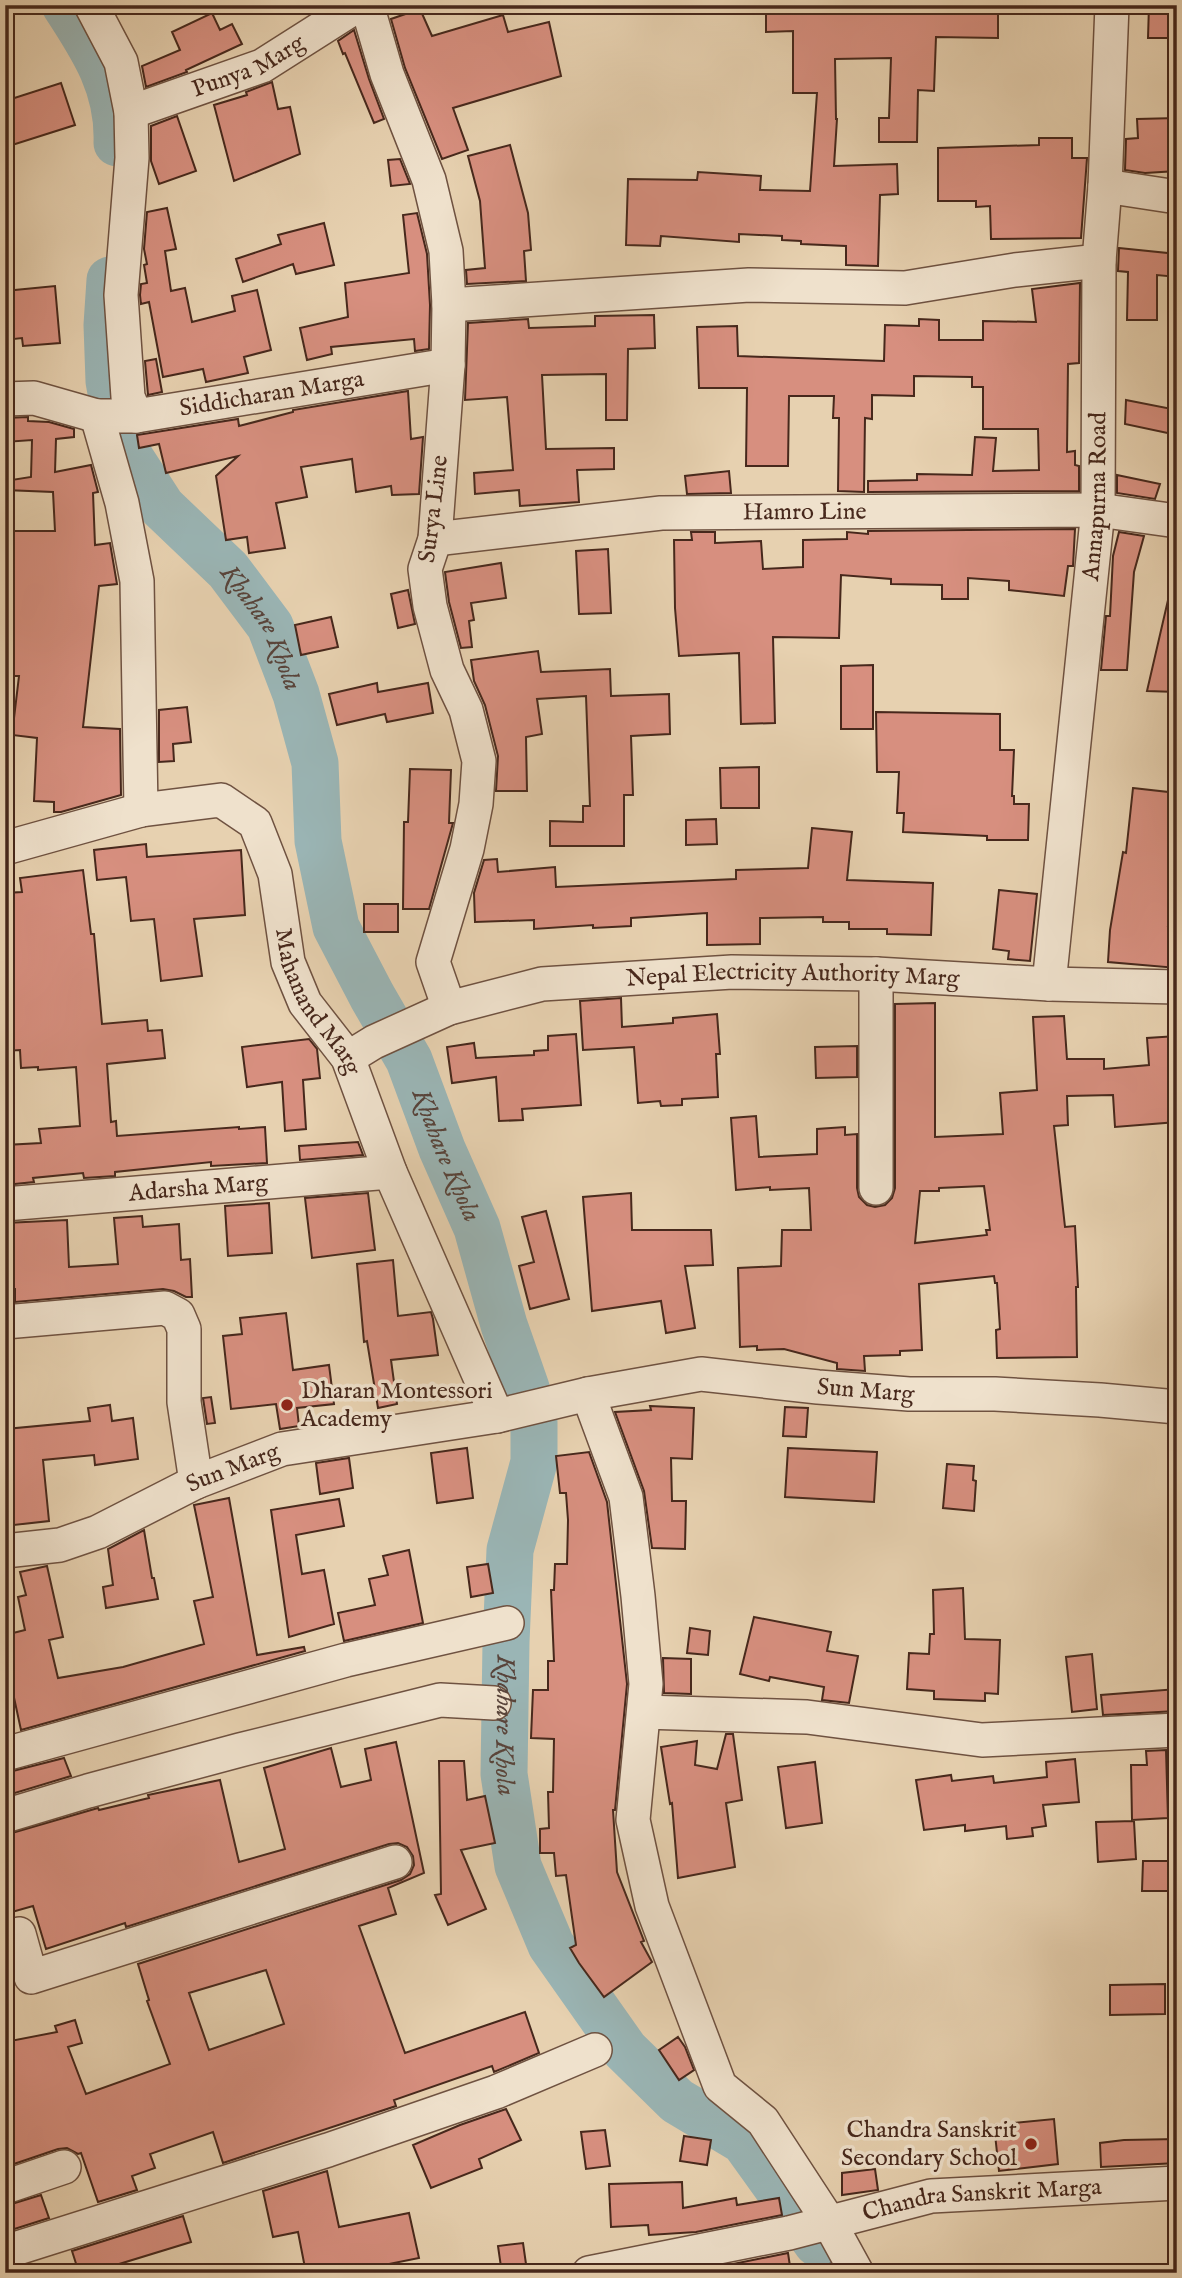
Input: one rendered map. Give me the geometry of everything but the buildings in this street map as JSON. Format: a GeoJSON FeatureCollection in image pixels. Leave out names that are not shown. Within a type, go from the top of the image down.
{"type":"FeatureCollection","features":[{"type":"Feature","properties":{"kind":"street"},"geometry":{"type":"LineString","coordinates":[[91,5],[121,62],[131,112],[132,158],[121,295],[128,397],[119,416],[122,503],[137,581],[141,810]]}},
{"type":"Feature","properties":{"kind":"street","name":"Punya Marg"},"geometry":{"type":"LineString","coordinates":[[131,112],[261,66],[358,5]]}},
{"type":"Feature","properties":{"kind":"street","name":"Surya Line"},"geometry":{"type":"LineString","coordinates":[[367,5],[387,75],[429,180],[446,251],[449,305],[447,365],[435,539],[425,569],[430,606],[447,670],[466,710],[479,761],[476,804],[467,849],[433,962],[449,1008]]}},
{"type":"Feature","properties":{"kind":"street","name":"Annapurna Road"},"geometry":{"type":"LineString","coordinates":[[1049,984],[1098,510],[1099,261],[1105,186],[1112,5]]}},
{"type":"Feature","properties":{"kind":"street"},"geometry":{"type":"LineString","coordinates":[[1105,186],[1177,197]]}},
{"type":"Feature","properties":{"kind":"street"},"geometry":{"type":"LineString","coordinates":[[449,305],[749,285],[905,288],[1015,270],[1099,261]]}},
{"type":"Feature","properties":{"kind":"street","name":"Siddicharan Marga"},"geometry":{"type":"LineString","coordinates":[[119,416],[447,365]]}},
{"type":"Feature","properties":{"kind":"street"},"geometry":{"type":"LineString","coordinates":[[5,399],[34,398],[119,416]]}},
{"type":"Feature","properties":{"kind":"street","name":"Hamro Line"},"geometry":{"type":"LineString","coordinates":[[435,539],[661,513],[1098,510],[1177,521]]}},
{"type":"Feature","properties":{"kind":"street","name":"Mahanand Marg"},"geometry":{"type":"LineString","coordinates":[[5,848],[141,810],[221,800],[255,823],[275,874],[288,962],[305,1003],[361,1050],[390,1172],[505,1413]]}},
{"type":"Feature","properties":{"kind":"street","name":"Nepal Electricity Authority Marg"},"geometry":{"type":"LineString","coordinates":[[361,1050],[449,1008],[542,984],[732,972],[876,974],[1049,984],[1177,987]]}},
{"type":"Feature","properties":{"kind":"street"},"geometry":{"type":"LineString","coordinates":[[876,974],[876,1188]]}},
{"type":"Feature","properties":{"kind":"street","name":"Adarsha Marg"},"geometry":{"type":"LineString","coordinates":[[5,1204],[390,1172]]}},
{"type":"Feature","properties":{"kind":"street"},"geometry":{"type":"LineString","coordinates":[[5,1322],[165,1308],[178,1315],[184,1329],[184,1402],[196,1482]]}},
{"type":"Feature","properties":{"kind":"street","name":"Sun Marg"},"geometry":{"type":"LineString","coordinates":[[5,1551],[60,1545],[98,1532],[196,1482],[282,1449],[505,1413],[573,1397],[701,1374],[896,1393],[995,1394],[1177,1407]]}},
{"type":"Feature","properties":{"kind":"street"},"geometry":{"type":"LineString","coordinates":[[573,1397],[626,1497],[646,1684],[633,1820],[652,1906],[720,2086],[763,2121],[829,2222],[858,2273]]}},
{"type":"Feature","properties":{"kind":"street"},"geometry":{"type":"LineString","coordinates":[[5,1754],[346,1660],[507,1623]]}},
{"type":"Feature","properties":{"kind":"street"},"geometry":{"type":"LineString","coordinates":[[5,1816],[240,1750],[440,1700],[494,1703]]}},
{"type":"Feature","properties":{"kind":"street"},"geometry":{"type":"LineString","coordinates":[[644,1712],[807,1717],[982,1740],[1177,1730]]}},
{"type":"Feature","properties":{"kind":"street"},"geometry":{"type":"LineString","coordinates":[[5,1938],[19,1934],[31,1977],[395,1863]]}},
{"type":"Feature","properties":{"kind":"street"},"geometry":{"type":"LineString","coordinates":[[5,2252],[328,2150],[483,2097],[595,2050]]}},
{"type":"Feature","properties":{"kind":"street"},"geometry":{"type":"LineString","coordinates":[[5,2187],[64,2167]]}},
{"type":"Feature","properties":{"kind":"street","name":"Chandra Sanskrit Marga"},"geometry":{"type":"LineString","coordinates":[[589,2273],[789,2233],[930,2196],[1177,2183]]}},
{"type":"Feature","properties":{"kind":"waterway","name":"Khahare Khola"},"geometry":{"type":"LineString","coordinates":[[65,5],[103,70],[114,104],[117,143]]}},
{"type":"Feature","properties":{"kind":"waterway","name":"Khahare Khola"},"geometry":{"type":"LineString","coordinates":[[110,280],[107,325],[109,381],[120,442],[162,507],[228,570],[270,626],[296,694],[315,763],[318,841],[336,927],[409,1060],[442,1149],[477,1228],[504,1325],[526,1388],[534,1422],[534,1462],[510,1550],[506,1642],[504,1774],[518,1866],[551,1945],[625,2050],[677,2101],[744,2141],[817,2243]]}},
{"type":"Feature","properties":{"kind":"waterway","name":"Khahare Khola"},"geometry":{"type":"LineString","coordinates":[[817,2243],[832,2273]]}},
{"type":"Feature","properties":{"kind":"place","name":"Dharan Montessori Academy"},"geometry":{"type":"Point","coordinates":[287,1405]}},
{"type":"Feature","properties":{"kind":"place","name":"Chandra Sanskrit Secondary School"},"geometry":{"type":"Point","coordinates":[1031,2144]}}]}
